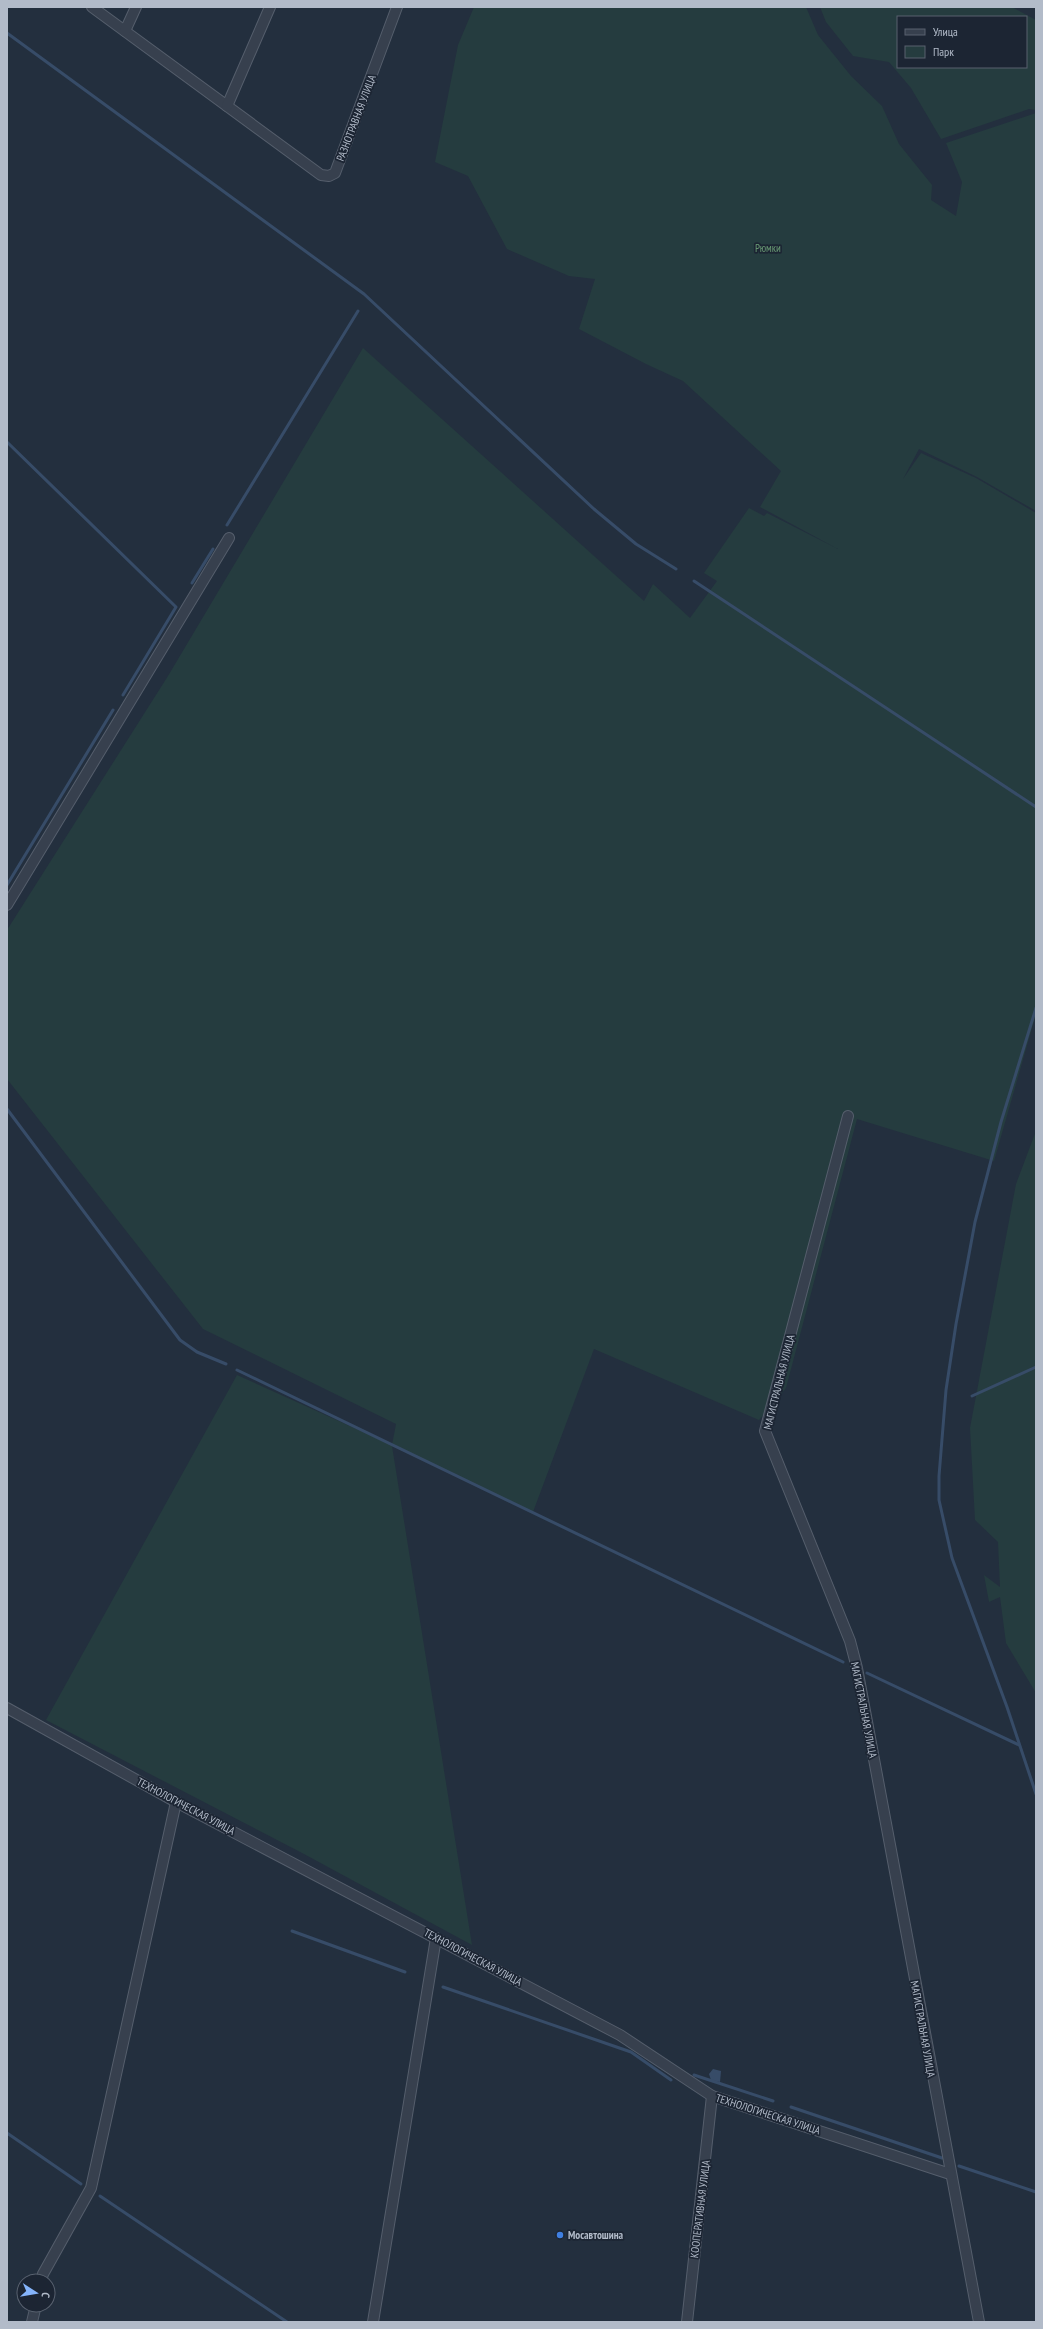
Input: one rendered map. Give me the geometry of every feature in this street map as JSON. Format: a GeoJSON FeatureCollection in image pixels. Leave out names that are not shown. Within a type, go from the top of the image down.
{"type":"FeatureCollection","features":[{"type":"Feature","properties":{"kind":"street","name":"РАЗНОТРАВНАЯ УЛИЦА"},"geometry":{"type":"LineString","coordinates":[[92,7],[321,175],[329,176],[335,174],[397,7]]}},
{"type":"Feature","properties":{"kind":"street"},"geometry":{"type":"LineString","coordinates":[[125,31],[136,7]]}},
{"type":"Feature","properties":{"kind":"street"},"geometry":{"type":"LineString","coordinates":[[227,106],[270,7]]}},
{"type":"Feature","properties":{"kind":"street"},"geometry":{"type":"LineString","coordinates":[[7,905],[229,538]]}},
{"type":"Feature","properties":{"kind":"street","name":"МАГИСТРАЛЬНАЯ УЛИЦА"},"geometry":{"type":"LineString","coordinates":[[848,1116],[765,1431],[850,1641],[857,1668],[950,2174],[980,2322]]}},
{"type":"Feature","properties":{"kind":"street","name":"ТЕХНОЛОГИЧЕСКАЯ УЛИЦА"},"geometry":{"type":"LineString","coordinates":[[7,1708],[176,1802],[620,2035],[712,2096],[950,2174]]}},
{"type":"Feature","properties":{"kind":"street"},"geometry":{"type":"LineString","coordinates":[[44,2273],[91,2188],[176,1802]]}},
{"type":"Feature","properties":{"kind":"street"},"geometry":{"type":"LineString","coordinates":[[373,2322],[436,1938]]}},
{"type":"Feature","properties":{"kind":"street","name":"КООПЕРАТИВНАЯ УЛИЦА"},"geometry":{"type":"LineString","coordinates":[[687,2322],[712,2096]]}},
{"type":"Feature","properties":{"kind":"green space","name":"Рюмки"},"geometry":{"type":"Polygon","coordinates":[[[474,7],[806,7],[818,35],[851,76],[882,106],[899,144],[932,185],[931,200],[956,216],[962,182],[946,143],[1036,113],[1036,511],[977,477],[919,449],[903,479],[921,453],[976,478],[1036,513],[1036,1014],[994,1161],[857,1119],[786,1388],[759,1420],[594,1349],[533,1512],[392,1446],[472,1945],[304,1854],[46,1720],[237,1375],[392,1445],[396,1424],[203,1329],[7,1079],[7,930],[168,676],[363,348],[644,601],[653,584],[690,618],[717,581],[704,573],[749,508],[764,516],[767,513],[838,549],[760,507],[781,471],[683,381],[646,364],[579,329],[595,279],[569,276],[507,249],[468,176],[435,162],[458,45],[474,7]]]}},
{"type":"Feature","properties":{"kind":"green space"},"geometry":{"type":"Polygon","coordinates":[[[820,7],[1012,7],[1036,20],[1036,110],[1029,109],[941,139],[911,88],[889,62],[853,56],[826,22],[820,7]]]}},
{"type":"Feature","properties":{"kind":"green space"},"geometry":{"type":"Polygon","coordinates":[[[1036,1131],[1036,1693],[1006,1643],[1000,1597],[989,1602],[984,1575],[1000,1587],[998,1542],[975,1520],[970,1428],[1016,1184],[1036,1131]]]}},
{"type":"Feature","properties":{"kind":"water"},"geometry":{"type":"Polygon","coordinates":[[[713,2069],[721,2071],[720,2082],[711,2080],[709,2074],[713,2069]]]}},
{"type":"Feature","properties":{"kind":"waterway"},"geometry":{"type":"LineString","coordinates":[[7,33],[364,294],[594,509],[636,544],[676,569]]}},
{"type":"Feature","properties":{"kind":"waterway"},"geometry":{"type":"LineString","coordinates":[[227,525],[358,311]]}},
{"type":"Feature","properties":{"kind":"waterway"},"geometry":{"type":"LineString","coordinates":[[7,442],[176,607],[123,695]]}},
{"type":"Feature","properties":{"kind":"waterway"},"geometry":{"type":"LineString","coordinates":[[192,583],[213,549]]}},
{"type":"Feature","properties":{"kind":"waterway"},"geometry":{"type":"LineString","coordinates":[[694,581],[1036,807]]}},
{"type":"Feature","properties":{"kind":"waterway"},"geometry":{"type":"LineString","coordinates":[[7,885],[113,710]]}},
{"type":"Feature","properties":{"kind":"waterway"},"geometry":{"type":"LineString","coordinates":[[1036,1008],[1001,1122],[975,1222],[956,1324],[946,1390],[939,1476],[939,1500],[952,1558],[1007,1707],[1036,1794]]}},
{"type":"Feature","properties":{"kind":"waterway"},"geometry":{"type":"LineString","coordinates":[[7,1109],[180,1340],[197,1352],[226,1364]]}},
{"type":"Feature","properties":{"kind":"waterway"},"geometry":{"type":"LineString","coordinates":[[972,1396],[1036,1367]]}},
{"type":"Feature","properties":{"kind":"waterway"},"geometry":{"type":"LineString","coordinates":[[237,1370],[843,1662]]}},
{"type":"Feature","properties":{"kind":"waterway"},"geometry":{"type":"LineString","coordinates":[[867,1673],[1019,1745]]}},
{"type":"Feature","properties":{"kind":"waterway"},"geometry":{"type":"LineString","coordinates":[[292,1931],[405,1972]]}},
{"type":"Feature","properties":{"kind":"waterway"},"geometry":{"type":"LineString","coordinates":[[443,1987],[631,2052],[671,2080]]}},
{"type":"Feature","properties":{"kind":"waterway"},"geometry":{"type":"LineString","coordinates":[[694,2075],[773,2101]]}},
{"type":"Feature","properties":{"kind":"waterway"},"geometry":{"type":"LineString","coordinates":[[791,2107],[942,2158]]}},
{"type":"Feature","properties":{"kind":"waterway"},"geometry":{"type":"LineString","coordinates":[[7,2133],[81,2184]]}},
{"type":"Feature","properties":{"kind":"waterway"},"geometry":{"type":"LineString","coordinates":[[959,2166],[1036,2192]]}},
{"type":"Feature","properties":{"kind":"waterway"},"geometry":{"type":"LineString","coordinates":[[100,2196],[287,2322]]}},
{"type":"Feature","properties":{"kind":"place","name":"Мосавтошина"},"geometry":{"type":"Point","coordinates":[560,2235]}}]}
